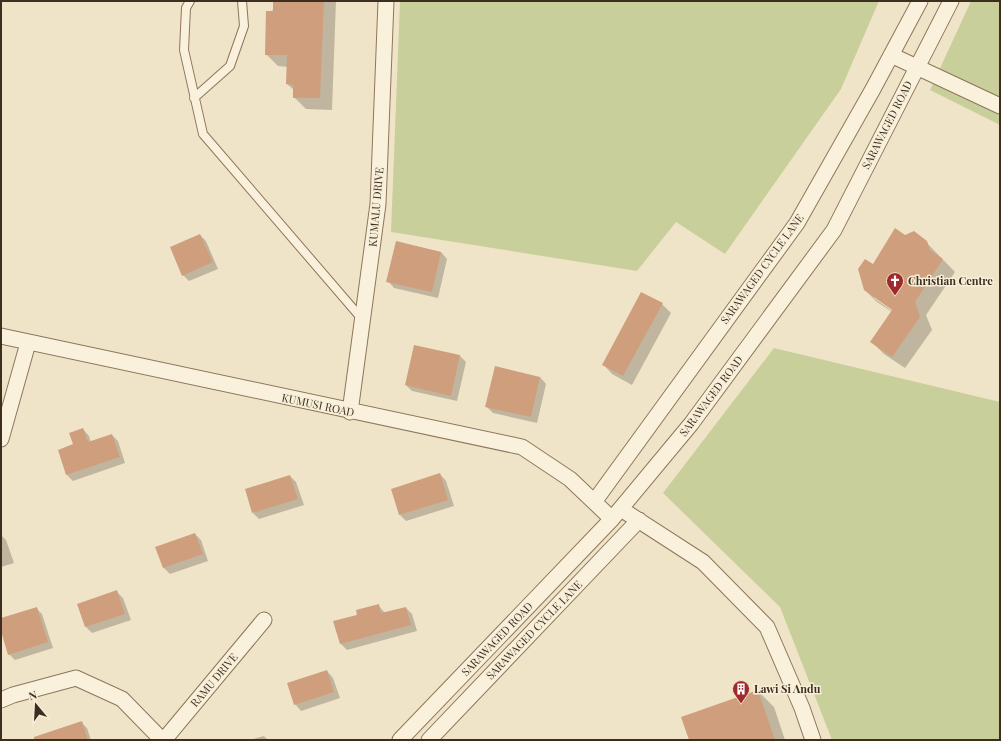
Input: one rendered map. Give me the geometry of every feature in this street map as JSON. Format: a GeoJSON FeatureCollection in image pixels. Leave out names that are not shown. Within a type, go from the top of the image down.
{"type":"FeatureCollection","features":[{"type":"Feature","properties":{"kind":"street","name":"KUMALU DRIVE"},"geometry":{"type":"LineString","coordinates":[[350,412],[378,204],[386,1]]}},
{"type":"Feature","properties":{"kind":"street","name":"SARAWAGED CYCLE LANE"},"geometry":{"type":"LineString","coordinates":[[594,502],[797,223],[920,1]]}},
{"type":"Feature","properties":{"kind":"street","name":"SARAWAGED ROAD"},"geometry":{"type":"LineString","coordinates":[[400,740],[616,514],[691,424],[834,230],[951,1]]}},
{"type":"Feature","properties":{"kind":"street"},"geometry":{"type":"LineString","coordinates":[[891,55],[1000,106]]}},
{"type":"Feature","properties":{"kind":"street","name":"KUMUSI ROAD"},"geometry":{"type":"LineString","coordinates":[[1,336],[350,412],[522,447],[570,479],[594,502],[616,514],[639,520],[704,562],[767,627],[802,708],[814,740]]}},
{"type":"Feature","properties":{"kind":"street"},"geometry":{"type":"LineString","coordinates":[[1,439],[28,343]]}},
{"type":"Feature","properties":{"kind":"street","name":"SARAWAGED CYCLE LANE"},"geometry":{"type":"LineString","coordinates":[[429,740],[639,520]]}},
{"type":"Feature","properties":{"kind":"street","name":"RAMU DRIVE"},"geometry":{"type":"LineString","coordinates":[[163,740],[264,620]]}},
{"type":"Feature","properties":{"kind":"street"},"geometry":{"type":"LineString","coordinates":[[1,700],[13,695],[76,678],[122,699],[163,740]]}},
{"type":"Feature","properties":{"kind":"lane"},"geometry":{"type":"LineString","coordinates":[[190,1],[186,8],[184,50],[203,134],[362,320]]}},
{"type":"Feature","properties":{"kind":"lane"},"geometry":{"type":"LineString","coordinates":[[194,98],[230,66],[244,26],[242,1]]}},
{"type":"Feature","properties":{"kind":"green space"},"geometry":{"type":"Polygon","coordinates":[[[400,1],[879,1],[841,89],[725,254],[676,222],[637,271],[391,232],[400,1]]]}},
{"type":"Feature","properties":{"kind":"green space"},"geometry":{"type":"Polygon","coordinates":[[[971,1],[1000,1],[1000,125],[930,90],[971,1]]]}},
{"type":"Feature","properties":{"kind":"green space"},"geometry":{"type":"Polygon","coordinates":[[[774,348],[1000,402],[1000,740],[832,740],[780,607],[663,493],[774,348]]]}},
{"type":"Feature","properties":{"kind":"building"},"geometry":{"type":"Polygon","coordinates":[[[273,1],[324,1],[320,98],[293,98],[293,85],[286,84],[287,55],[265,55],[266,11],[273,11],[273,1]]]}},
{"type":"Feature","properties":{"kind":"building","name":"Christian Centre"},"geometry":{"type":"Polygon","coordinates":[[[895,228],[905,235],[914,231],[927,241],[930,250],[943,259],[915,302],[920,317],[892,357],[870,342],[892,310],[864,290],[858,269],[865,259],[873,264],[895,228]]]}},
{"type":"Feature","properties":{"kind":"building"},"geometry":{"type":"Polygon","coordinates":[[[200,234],[213,262],[182,276],[170,247],[200,234]]]}},
{"type":"Feature","properties":{"kind":"building"},"geometry":{"type":"Polygon","coordinates":[[[396,241],[441,252],[432,292],[386,282],[396,241]]]}},
{"type":"Feature","properties":{"kind":"building"},"geometry":{"type":"Polygon","coordinates":[[[641,292],[663,303],[623,376],[602,365],[641,292]]]}},
{"type":"Feature","properties":{"kind":"building"},"geometry":{"type":"Polygon","coordinates":[[[414,345],[460,355],[451,396],[405,385],[414,345]]]}},
{"type":"Feature","properties":{"kind":"building"},"geometry":{"type":"Polygon","coordinates":[[[495,366],[540,377],[531,417],[485,407],[495,366]]]}},
{"type":"Feature","properties":{"kind":"building"},"geometry":{"type":"Polygon","coordinates":[[[83,428],[88,442],[112,434],[120,457],[66,475],[58,450],[73,444],[69,433],[83,428]]]}},
{"type":"Feature","properties":{"kind":"building"},"geometry":{"type":"Polygon","coordinates":[[[440,473],[448,500],[399,515],[391,489],[440,473]]]}},
{"type":"Feature","properties":{"kind":"building"},"geometry":{"type":"Polygon","coordinates":[[[290,475],[298,499],[252,513],[245,489],[290,475]]]}},
{"type":"Feature","properties":{"kind":"building"},"geometry":{"type":"Polygon","coordinates":[[[195,533],[203,554],[163,568],[155,547],[195,533]]]}},
{"type":"Feature","properties":{"kind":"building"},"geometry":{"type":"Polygon","coordinates":[[[117,590],[125,614],[85,627],[77,604],[117,590]]]}},
{"type":"Feature","properties":{"kind":"building"},"geometry":{"type":"Polygon","coordinates":[[[379,604],[381,613],[406,607],[411,625],[340,644],[333,621],[357,615],[356,610],[379,604]]]}},
{"type":"Feature","properties":{"kind":"building"},"geometry":{"type":"Polygon","coordinates":[[[37,607],[48,642],[8,655],[1,631],[1,618],[37,607]]]}},
{"type":"Feature","properties":{"kind":"building"},"geometry":{"type":"Polygon","coordinates":[[[327,670],[334,692],[294,705],[287,683],[327,670]]]}},
{"type":"Feature","properties":{"kind":"building","name":"Lawi Si Andu"},"geometry":{"type":"Polygon","coordinates":[[[758,690],[775,740],[689,740],[681,717],[758,690]]]}},
{"type":"Feature","properties":{"kind":"building"},"geometry":{"type":"Polygon","coordinates":[[[82,721],[88,740],[34,740],[34,737],[82,721]]]}},
{"type":"Feature","properties":{"kind":"place","name":"Christian Centre"},"geometry":{"type":"Point","coordinates":[895,296]}},
{"type":"Feature","properties":{"kind":"place","name":"Lawi Si Andu"},"geometry":{"type":"Point","coordinates":[741,704]}}]}
